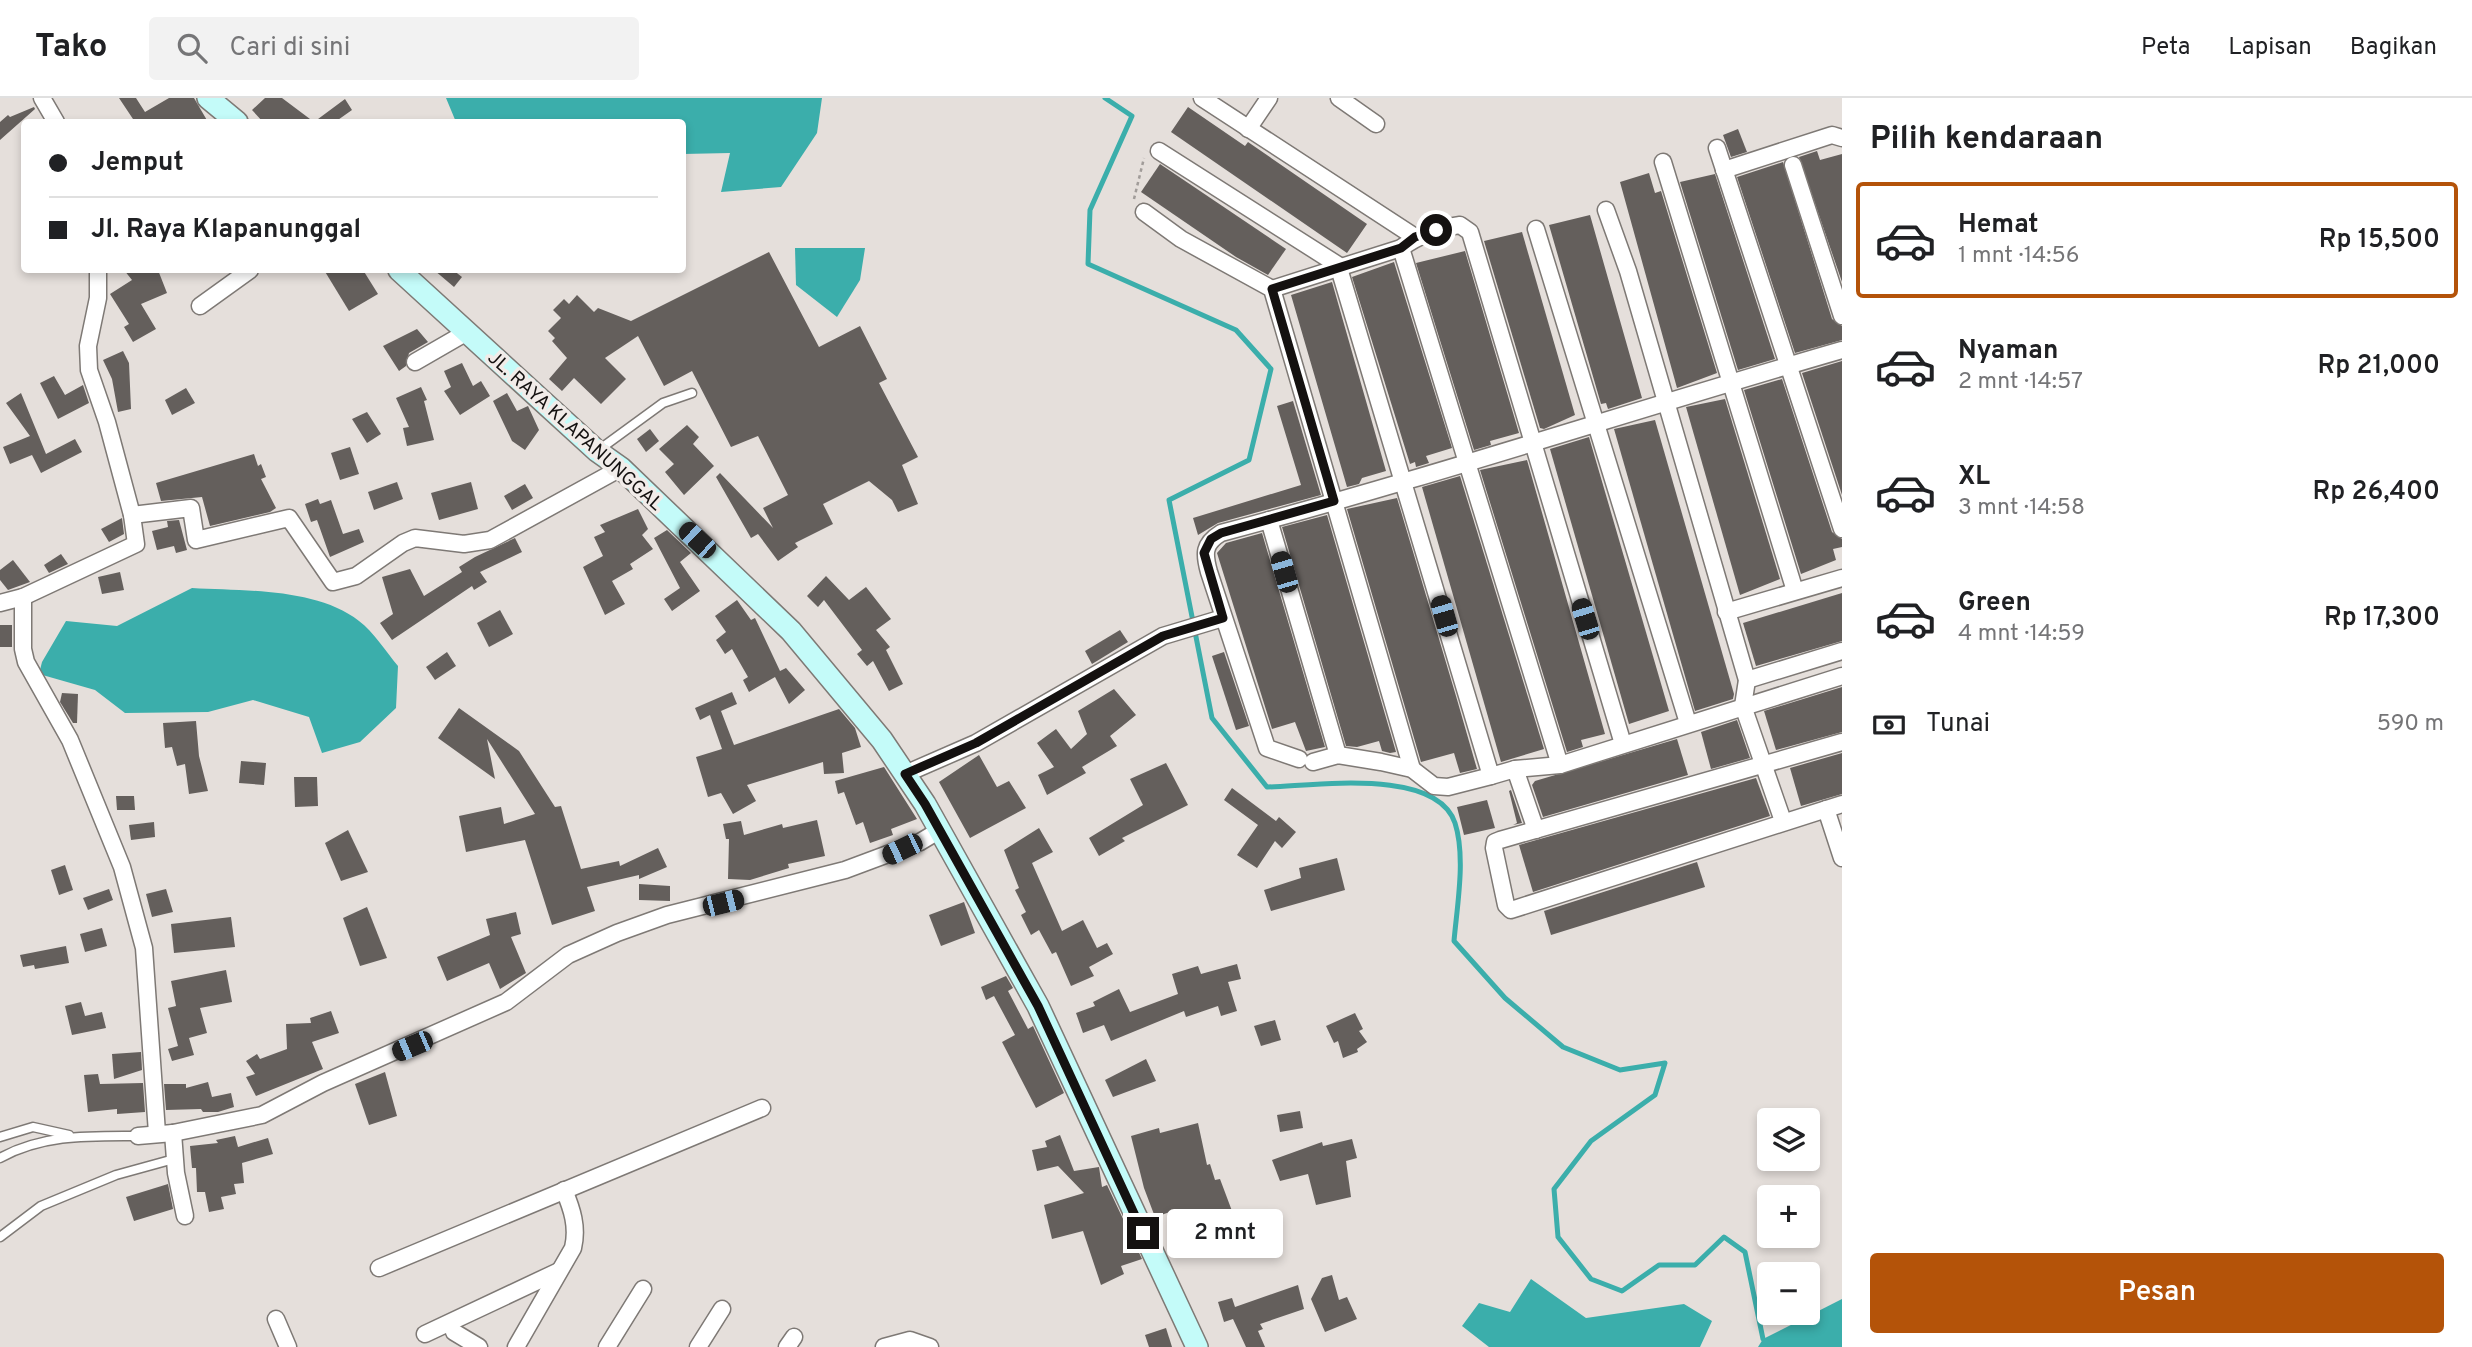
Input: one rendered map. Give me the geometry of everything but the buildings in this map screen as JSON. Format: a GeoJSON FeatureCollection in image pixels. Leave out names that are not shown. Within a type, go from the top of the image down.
{"type":"FeatureCollection","features":[{"type":"Feature","properties":{"kind":"street"},"geometry":{"type":"LineString","coordinates":[[42,98],[54,119]]}},
{"type":"Feature","properties":{"kind":"street"},"geometry":{"type":"LineString","coordinates":[[208,98],[233,119]]}},
{"type":"Feature","properties":{"kind":"street"},"geometry":{"type":"LineString","coordinates":[[1202,98],[1415,237]]}},
{"type":"Feature","properties":{"kind":"street"},"geometry":{"type":"LineString","coordinates":[[1248,129],[1269,98]]}},
{"type":"Feature","properties":{"kind":"street"},"geometry":{"type":"LineString","coordinates":[[1345,99],[1376,124]]}},
{"type":"Feature","properties":{"kind":"street"},"geometry":{"type":"LineString","coordinates":[[1724,170],[1832,135],[1842,138]]}},
{"type":"Feature","properties":{"kind":"street"},"geometry":{"type":"LineString","coordinates":[[1717,148],[1842,529]]}},
{"type":"Feature","properties":{"kind":"street"},"geometry":{"type":"LineString","coordinates":[[1159,150],[1338,265],[1491,776]]}},
{"type":"Feature","properties":{"kind":"street"},"geometry":{"type":"LineString","coordinates":[[1663,162],[1795,591]]}},
{"type":"Feature","properties":{"kind":"street"},"geometry":{"type":"LineString","coordinates":[[1793,165],[1842,316]]}},
{"type":"Feature","properties":{"kind":"street"},"geometry":{"type":"LineString","coordinates":[[1606,210],[1613,224],[1747,680],[1743,706],[1783,821]]}},
{"type":"Feature","properties":{"kind":"street"},"geometry":{"type":"LineString","coordinates":[[1144,212],[1181,239],[1272,289],[1412,769]]}},
{"type":"Feature","properties":{"kind":"street"},"geometry":{"type":"LineString","coordinates":[[1272,289],[1338,265],[1401,248],[1415,237],[1460,225],[1470,232],[1623,744]]}},
{"type":"Feature","properties":{"kind":"street"},"geometry":{"type":"LineString","coordinates":[[1536,229],[1688,723]]}},
{"type":"Feature","properties":{"kind":"street"},"geometry":{"type":"LineString","coordinates":[[1401,248],[1469,461],[1560,765]]}},
{"type":"Feature","properties":{"kind":"street"},"geometry":{"type":"LineString","coordinates":[[0,603],[23,597],[132,547],[136,539],[107,422],[89,370],[88,346],[98,299],[98,273]]}},
{"type":"Feature","properties":{"kind":"street"},"geometry":{"type":"LineString","coordinates":[[200,306],[246,273]]}},
{"type":"Feature","properties":{"kind":"street","name":"JL. RAYA KLAPANUNGGAL"},"geometry":{"type":"LineString","coordinates":[[402,273],[597,451],[621,468],[791,631],[882,740],[940,830],[1038,1006],[1197,1347]]}},
{"type":"Feature","properties":{"kind":"street"},"geometry":{"type":"LineString","coordinates":[[415,362],[467,332]]}},
{"type":"Feature","properties":{"kind":"street"},"geometry":{"type":"LineString","coordinates":[[1842,350],[1665,400],[1595,425],[1469,461],[1405,483],[1221,533],[1205,546],[1216,620],[1267,748],[1306,761],[1338,755],[1412,769],[1434,786],[1447,787],[1515,769],[1560,765],[1842,676]]}},
{"type":"Feature","properties":{"kind":"street"},"geometry":{"type":"LineString","coordinates":[[132,515],[191,508],[196,540],[289,518],[333,582],[356,576],[402,542],[415,538],[464,544],[490,540],[621,468]]}},
{"type":"Feature","properties":{"kind":"street"},"geometry":{"type":"LineString","coordinates":[[1269,520],[1338,755]]}},
{"type":"Feature","properties":{"kind":"street"},"geometry":{"type":"LineString","coordinates":[[1726,612],[1842,578]]}},
{"type":"Feature","properties":{"kind":"street"},"geometry":{"type":"LineString","coordinates":[[23,597],[23,649],[26,662],[70,740],[122,867],[144,948],[165,1133],[174,1159],[185,1216]]}},
{"type":"Feature","properties":{"kind":"street"},"geometry":{"type":"LineString","coordinates":[[905,774],[976,743],[1163,636],[1216,620]]}},
{"type":"Feature","properties":{"kind":"street"},"geometry":{"type":"LineString","coordinates":[[1747,680],[1842,651]]}},
{"type":"Feature","properties":{"kind":"street"},"geometry":{"type":"LineString","coordinates":[[1842,742],[1495,842],[1506,905],[1511,910],[1842,804]]}},
{"type":"Feature","properties":{"kind":"street"},"geometry":{"type":"LineString","coordinates":[[1515,769],[1536,830]]}},
{"type":"Feature","properties":{"kind":"street"},"geometry":{"type":"LineString","coordinates":[[1826,809],[1842,858]]}},
{"type":"Feature","properties":{"kind":"street"},"geometry":{"type":"LineString","coordinates":[[138,1136],[262,1115],[296,1100],[323,1083],[506,1002],[568,955],[617,933],[667,915],[845,870],[920,842],[940,830]]}},
{"type":"Feature","properties":{"kind":"street"},"geometry":{"type":"LineString","coordinates":[[379,1268],[762,1108]]}},
{"type":"Feature","properties":{"kind":"street"},"geometry":{"type":"LineString","coordinates":[[516,1347],[576,1236],[574,1217],[564,1189]]}},
{"type":"Feature","properties":{"kind":"street"},"geometry":{"type":"LineString","coordinates":[[425,1334],[559,1271]]}},
{"type":"Feature","properties":{"kind":"street"},"geometry":{"type":"LineString","coordinates":[[607,1347],[643,1289]]}},
{"type":"Feature","properties":{"kind":"street"},"geometry":{"type":"LineString","coordinates":[[698,1347],[722,1308]]}},
{"type":"Feature","properties":{"kind":"street"},"geometry":{"type":"LineString","coordinates":[[276,1320],[288,1347]]}},
{"type":"Feature","properties":{"kind":"street"},"geometry":{"type":"LineString","coordinates":[[454,1332],[479,1347]]}},
{"type":"Feature","properties":{"kind":"street"},"geometry":{"type":"LineString","coordinates":[[884,1347],[910,1340],[930,1347]]}},
{"type":"Feature","properties":{"kind":"lane"},"geometry":{"type":"LineString","coordinates":[[597,451],[663,403],[692,393]]}},
{"type":"Feature","properties":{"kind":"lane"},"geometry":{"type":"LineString","coordinates":[[0,1137],[33,1127],[72,1135],[138,1136]]}},
{"type":"Feature","properties":{"kind":"lane"},"geometry":{"type":"LineString","coordinates":[[0,1158],[13,1151],[72,1135]]}},
{"type":"Feature","properties":{"kind":"lane"},"geometry":{"type":"LineString","coordinates":[[0,1237],[41,1206],[116,1175],[174,1159]]}},
{"type":"Feature","properties":{"kind":"path"},"geometry":{"type":"LineString","coordinates":[[1144,212],[1134,201],[1135,188],[1144,158],[1159,150]]}},
{"type":"Feature","properties":{"kind":"water"},"geometry":{"type":"Polygon","coordinates":[[[446,98],[822,98],[817,133],[781,187],[721,192],[730,153],[686,154],[686,119],[455,119],[446,98]]]}},
{"type":"Feature","properties":{"kind":"water"},"geometry":{"type":"Polygon","coordinates":[[[795,248],[865,248],[860,280],[837,317],[796,285],[795,248]]]}},
{"type":"Feature","properties":{"kind":"water"},"geometry":{"type":"Polygon","coordinates":[[[192,588],[279,593],[322,602],[342,610],[370,631],[398,666],[396,708],[360,742],[322,753],[309,717],[253,700],[208,712],[125,713],[95,690],[39,674],[42,662],[66,621],[117,626],[192,588]]]}},
{"type":"Feature","properties":{"kind":"water"},"geometry":{"type":"Polygon","coordinates":[[[1531,1279],[1586,1318],[1684,1304],[1712,1321],[1700,1347],[1489,1347],[1462,1326],[1479,1303],[1510,1312],[1531,1279]]]}},
{"type":"Feature","properties":{"kind":"water"},"geometry":{"type":"Polygon","coordinates":[[[1842,1299],[1842,1347],[1758,1347],[1763,1339],[1791,1325],[1820,1325],[1820,1310],[1842,1299]]]}},
{"type":"Feature","properties":{"kind":"waterway"},"geometry":{"type":"LineString","coordinates":[[1105,98],[1132,116],[1090,210],[1088,264],[1236,330],[1271,369],[1249,460],[1169,500],[1212,718],[1267,787],[1372,784],[1400,787],[1424,794],[1443,805],[1455,823],[1460,851],[1454,941],[1505,998],[1563,1047],[1620,1070],[1665,1063],[1655,1095],[1591,1141],[1554,1189],[1558,1237],[1591,1279],[1622,1291],[1659,1265],[1695,1265],[1724,1237],[1745,1252],[1763,1339],[1772,1347]]}},
{"type":"Feature","properties":{"kind":"route"},"geometry":{"type":"LineString","coordinates":[[1143,1233],[1038,1006],[925,804],[905,774],[976,743],[1163,636],[1223,618],[1204,553],[1205,546],[1211,539],[1221,533],[1334,501],[1272,289],[1338,265],[1401,248],[1415,237],[1436,230]]}}]}
